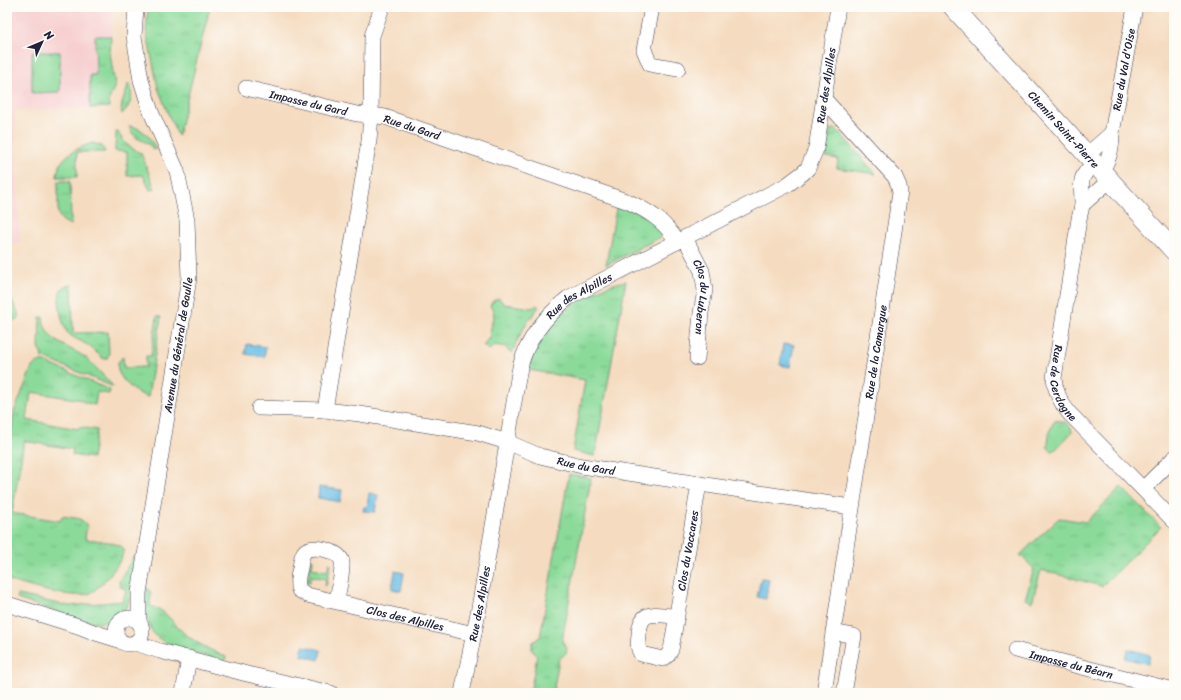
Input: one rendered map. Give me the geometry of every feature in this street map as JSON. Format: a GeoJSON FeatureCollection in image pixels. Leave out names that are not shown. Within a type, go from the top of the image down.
{"type":"FeatureCollection","features":[{"type":"Feature","properties":{"kind":"main road","name":"Chemin Saint-Pierre"},"geometry":{"type":"LineString","coordinates":[[953,7],[1174,250]]}},
{"type":"Feature","properties":{"kind":"street","name":"Avenue du Général de Gaulle"},"geometry":{"type":"LineString","coordinates":[[135,643],[141,637],[132,623],[190,278],[187,220],[177,171],[151,112],[141,80],[134,36],[136,7]]}},
{"type":"Feature","properties":{"kind":"street"},"geometry":{"type":"LineString","coordinates":[[371,115],[372,36],[382,7]]}},
{"type":"Feature","properties":{"kind":"street"},"geometry":{"type":"LineString","coordinates":[[652,7],[644,50],[650,64],[678,69]]}},
{"type":"Feature","properties":{"kind":"street","name":"Rue des Alpilles"},"geometry":{"type":"LineString","coordinates":[[462,693],[480,608],[522,362],[532,338],[545,321],[568,298],[773,192],[803,174],[812,161],[816,149],[838,7]]}},
{"type":"Feature","properties":{"kind":"street","name":"Rue du Val d'Oise"},"geometry":{"type":"LineString","coordinates":[[1098,167],[1106,165],[1112,146],[1112,133],[1135,7]]}},
{"type":"Feature","properties":{"kind":"street","name":"Impasse du Gard"},"geometry":{"type":"LineString","coordinates":[[246,88],[357,114],[371,115]]}},
{"type":"Feature","properties":{"kind":"street","name":"Rue de la Camargue"},"geometry":{"type":"LineString","coordinates":[[824,99],[895,177],[900,192],[851,507],[824,693]]}},
{"type":"Feature","properties":{"kind":"street","name":"Rue du Gard"},"geometry":{"type":"LineString","coordinates":[[325,410],[369,141],[371,115],[385,117],[629,202],[656,217],[681,240]]}},
{"type":"Feature","properties":{"kind":"street"},"geometry":{"type":"LineString","coordinates":[[1082,205],[1112,133]]}},
{"type":"Feature","properties":{"kind":"street","name":"Rue de Cerdagne"},"geometry":{"type":"LineString","coordinates":[[1098,167],[1089,168],[1083,177],[1080,186],[1082,205],[1054,378],[1055,387],[1058,397],[1069,413],[1174,521]]}},
{"type":"Feature","properties":{"kind":"street","name":"Clos du Luberon"},"geometry":{"type":"LineString","coordinates":[[681,240],[702,271],[705,290],[697,358]]}},
{"type":"Feature","properties":{"kind":"street","name":"Rue du Gard"},"geometry":{"type":"LineString","coordinates":[[259,408],[325,410],[360,414],[478,433],[508,442],[540,456],[582,466],[851,507]]}},
{"type":"Feature","properties":{"kind":"street"},"geometry":{"type":"LineString","coordinates":[[1143,489],[1174,458]]}},
{"type":"Feature","properties":{"kind":"street","name":"Clos du Vaccares"},"geometry":{"type":"LineString","coordinates":[[677,616],[698,484]]}},
{"type":"Feature","properties":{"kind":"street","name":"Clos des Alpilles"},"geometry":{"type":"LineString","coordinates":[[336,602],[474,634]]}},
{"type":"Feature","properties":{"kind":"street"},"geometry":{"type":"LineString","coordinates":[[7,604],[78,626],[96,634],[119,640],[126,644],[135,643],[247,674],[329,693]]}},
{"type":"Feature","properties":{"kind":"street"},"geometry":{"type":"LineString","coordinates":[[119,640],[116,631],[132,623]]}},
{"type":"Feature","properties":{"kind":"street"},"geometry":{"type":"LineString","coordinates":[[78,626],[102,626],[132,623],[172,653]]}},
{"type":"Feature","properties":{"kind":"street"},"geometry":{"type":"LineString","coordinates":[[833,632],[854,636],[844,693]]}},
{"type":"Feature","properties":{"kind":"street","name":"Impasse du Béarn"},"geometry":{"type":"LineString","coordinates":[[1015,650],[1173,690]]}},
{"type":"Feature","properties":{"kind":"street"},"geometry":{"type":"LineString","coordinates":[[183,693],[188,658]]}},
{"type":"Feature","properties":{"kind":"shaded area"},"geometry":{"type":"Polygon","coordinates":[[[7,7],[113,7],[111,36],[95,36],[96,75],[90,76],[90,108],[14,110],[20,244],[7,244],[7,7]]]}},
{"type":"Feature","properties":{"kind":"green space"},"geometry":{"type":"Polygon","coordinates":[[[148,7],[210,7],[178,136],[158,88],[146,30],[148,7]]]}},
{"type":"Feature","properties":{"kind":"green space"},"geometry":{"type":"Polygon","coordinates":[[[95,36],[111,36],[110,53],[115,85],[109,100],[109,107],[90,108],[90,75],[96,75],[95,36]]]}},
{"type":"Feature","properties":{"kind":"green space"},"geometry":{"type":"Polygon","coordinates":[[[32,52],[60,52],[60,92],[32,93],[32,52]]]}},
{"type":"Feature","properties":{"kind":"green space"},"geometry":{"type":"Polygon","coordinates":[[[128,84],[130,84],[131,89],[131,100],[130,104],[122,114],[122,102],[128,84]]]}},
{"type":"Feature","properties":{"kind":"green space"},"geometry":{"type":"Polygon","coordinates":[[[129,126],[143,131],[156,149],[153,150],[148,144],[137,138],[132,133],[129,126]]]}},
{"type":"Feature","properties":{"kind":"green space"},"geometry":{"type":"Polygon","coordinates":[[[833,128],[838,131],[876,174],[837,168],[838,159],[826,157],[830,131],[833,128]]]}},
{"type":"Feature","properties":{"kind":"green space"},"geometry":{"type":"Polygon","coordinates":[[[116,132],[118,132],[127,145],[141,153],[155,189],[150,190],[143,175],[127,176],[127,152],[115,151],[116,132]]]}},
{"type":"Feature","properties":{"kind":"green space"},"geometry":{"type":"Polygon","coordinates":[[[92,143],[102,146],[105,152],[77,152],[77,177],[57,177],[60,164],[68,155],[92,143]]]}},
{"type":"Feature","properties":{"kind":"green space"},"geometry":{"type":"Polygon","coordinates":[[[58,181],[70,181],[71,225],[66,223],[58,213],[58,181]]]}},
{"type":"Feature","properties":{"kind":"green space"},"geometry":{"type":"Polygon","coordinates":[[[617,203],[635,209],[662,229],[663,236],[606,265],[617,203]]]}},
{"type":"Feature","properties":{"kind":"green space"},"geometry":{"type":"Polygon","coordinates":[[[626,281],[595,456],[573,451],[585,380],[529,370],[533,353],[538,341],[546,330],[571,306],[603,288],[626,281]]]}},
{"type":"Feature","properties":{"kind":"green space"},"geometry":{"type":"Polygon","coordinates":[[[72,285],[73,333],[108,332],[109,355],[107,358],[104,359],[94,350],[72,336],[65,328],[60,311],[59,299],[61,290],[66,286],[72,285]]]}},
{"type":"Feature","properties":{"kind":"green space"},"geometry":{"type":"Polygon","coordinates":[[[8,293],[20,317],[7,324],[7,294],[8,293]]]}},
{"type":"Feature","properties":{"kind":"green space"},"geometry":{"type":"Polygon","coordinates":[[[499,298],[504,304],[532,308],[537,305],[539,307],[526,324],[513,352],[509,352],[506,347],[495,345],[489,350],[484,346],[489,338],[494,312],[490,306],[493,301],[499,298]]]}},
{"type":"Feature","properties":{"kind":"green space"},"geometry":{"type":"Polygon","coordinates":[[[157,316],[161,317],[148,397],[142,395],[130,386],[124,380],[117,368],[118,362],[123,357],[124,368],[146,367],[146,356],[151,356],[157,316]]]}},
{"type":"Feature","properties":{"kind":"green space"},"geometry":{"type":"Polygon","coordinates":[[[40,317],[43,317],[48,333],[53,338],[86,358],[114,387],[42,357],[39,347],[40,317]]]}},
{"type":"Feature","properties":{"kind":"green space"},"geometry":{"type":"Polygon","coordinates":[[[45,362],[110,390],[109,394],[97,392],[95,405],[83,402],[82,400],[31,392],[27,420],[78,429],[79,427],[97,430],[92,458],[72,455],[73,449],[24,441],[12,513],[60,521],[62,516],[81,519],[80,521],[87,524],[85,539],[116,544],[123,548],[121,559],[111,574],[98,587],[88,594],[70,595],[7,580],[7,460],[14,412],[32,367],[36,363],[45,362]]]}},
{"type":"Feature","properties":{"kind":"green space"},"geometry":{"type":"Polygon","coordinates":[[[1055,421],[1061,421],[1068,424],[1072,432],[1055,450],[1052,451],[1048,448],[1048,441],[1050,430],[1055,421]]]}},
{"type":"Feature","properties":{"kind":"green space"},"geometry":{"type":"Polygon","coordinates":[[[569,474],[591,478],[562,641],[567,648],[566,653],[559,659],[553,693],[530,693],[537,656],[532,650],[532,643],[540,637],[569,474]]]}},
{"type":"Feature","properties":{"kind":"green space"},"geometry":{"type":"Polygon","coordinates":[[[1121,487],[1161,527],[1102,586],[1041,570],[1032,602],[1025,599],[1034,569],[1020,555],[1059,518],[1086,522],[1121,487]]]}},
{"type":"Feature","properties":{"kind":"green space"},"geometry":{"type":"Polygon","coordinates":[[[134,556],[137,556],[127,607],[109,621],[99,623],[83,620],[17,599],[18,595],[69,606],[123,601],[126,590],[120,586],[119,581],[134,556]]]}},
{"type":"Feature","properties":{"kind":"green space"},"geometry":{"type":"Polygon","coordinates":[[[312,559],[312,568],[327,571],[329,563],[331,564],[326,586],[326,579],[311,576],[310,582],[307,582],[312,559]]]}},
{"type":"Feature","properties":{"kind":"green space"},"geometry":{"type":"Polygon","coordinates":[[[147,587],[151,593],[150,606],[161,610],[190,638],[226,657],[225,661],[177,647],[160,639],[154,634],[144,612],[147,587]]]}},
{"type":"Feature","properties":{"kind":"water"},"geometry":{"type":"Polygon","coordinates":[[[247,344],[266,347],[264,357],[245,354],[247,344]]]}},
{"type":"Feature","properties":{"kind":"water"},"geometry":{"type":"Polygon","coordinates":[[[783,344],[794,345],[790,367],[780,365],[783,344]]]}},
{"type":"Feature","properties":{"kind":"water"},"geometry":{"type":"Polygon","coordinates":[[[319,487],[342,490],[340,502],[318,498],[319,487]]]}},
{"type":"Feature","properties":{"kind":"water"},"geometry":{"type":"Polygon","coordinates":[[[369,493],[378,495],[375,512],[363,511],[364,507],[367,507],[369,493]]]}},
{"type":"Feature","properties":{"kind":"water"},"geometry":{"type":"Polygon","coordinates":[[[395,571],[404,573],[401,591],[392,589],[395,571]]]}},
{"type":"Feature","properties":{"kind":"water"},"geometry":{"type":"Polygon","coordinates":[[[761,578],[769,579],[766,599],[757,597],[761,578]]]}},
{"type":"Feature","properties":{"kind":"water"},"geometry":{"type":"Polygon","coordinates":[[[303,646],[321,650],[319,660],[301,655],[303,646]]]}},
{"type":"Feature","properties":{"kind":"water"},"geometry":{"type":"Polygon","coordinates":[[[1128,649],[1150,655],[1148,664],[1125,658],[1128,649]]]}}]}
